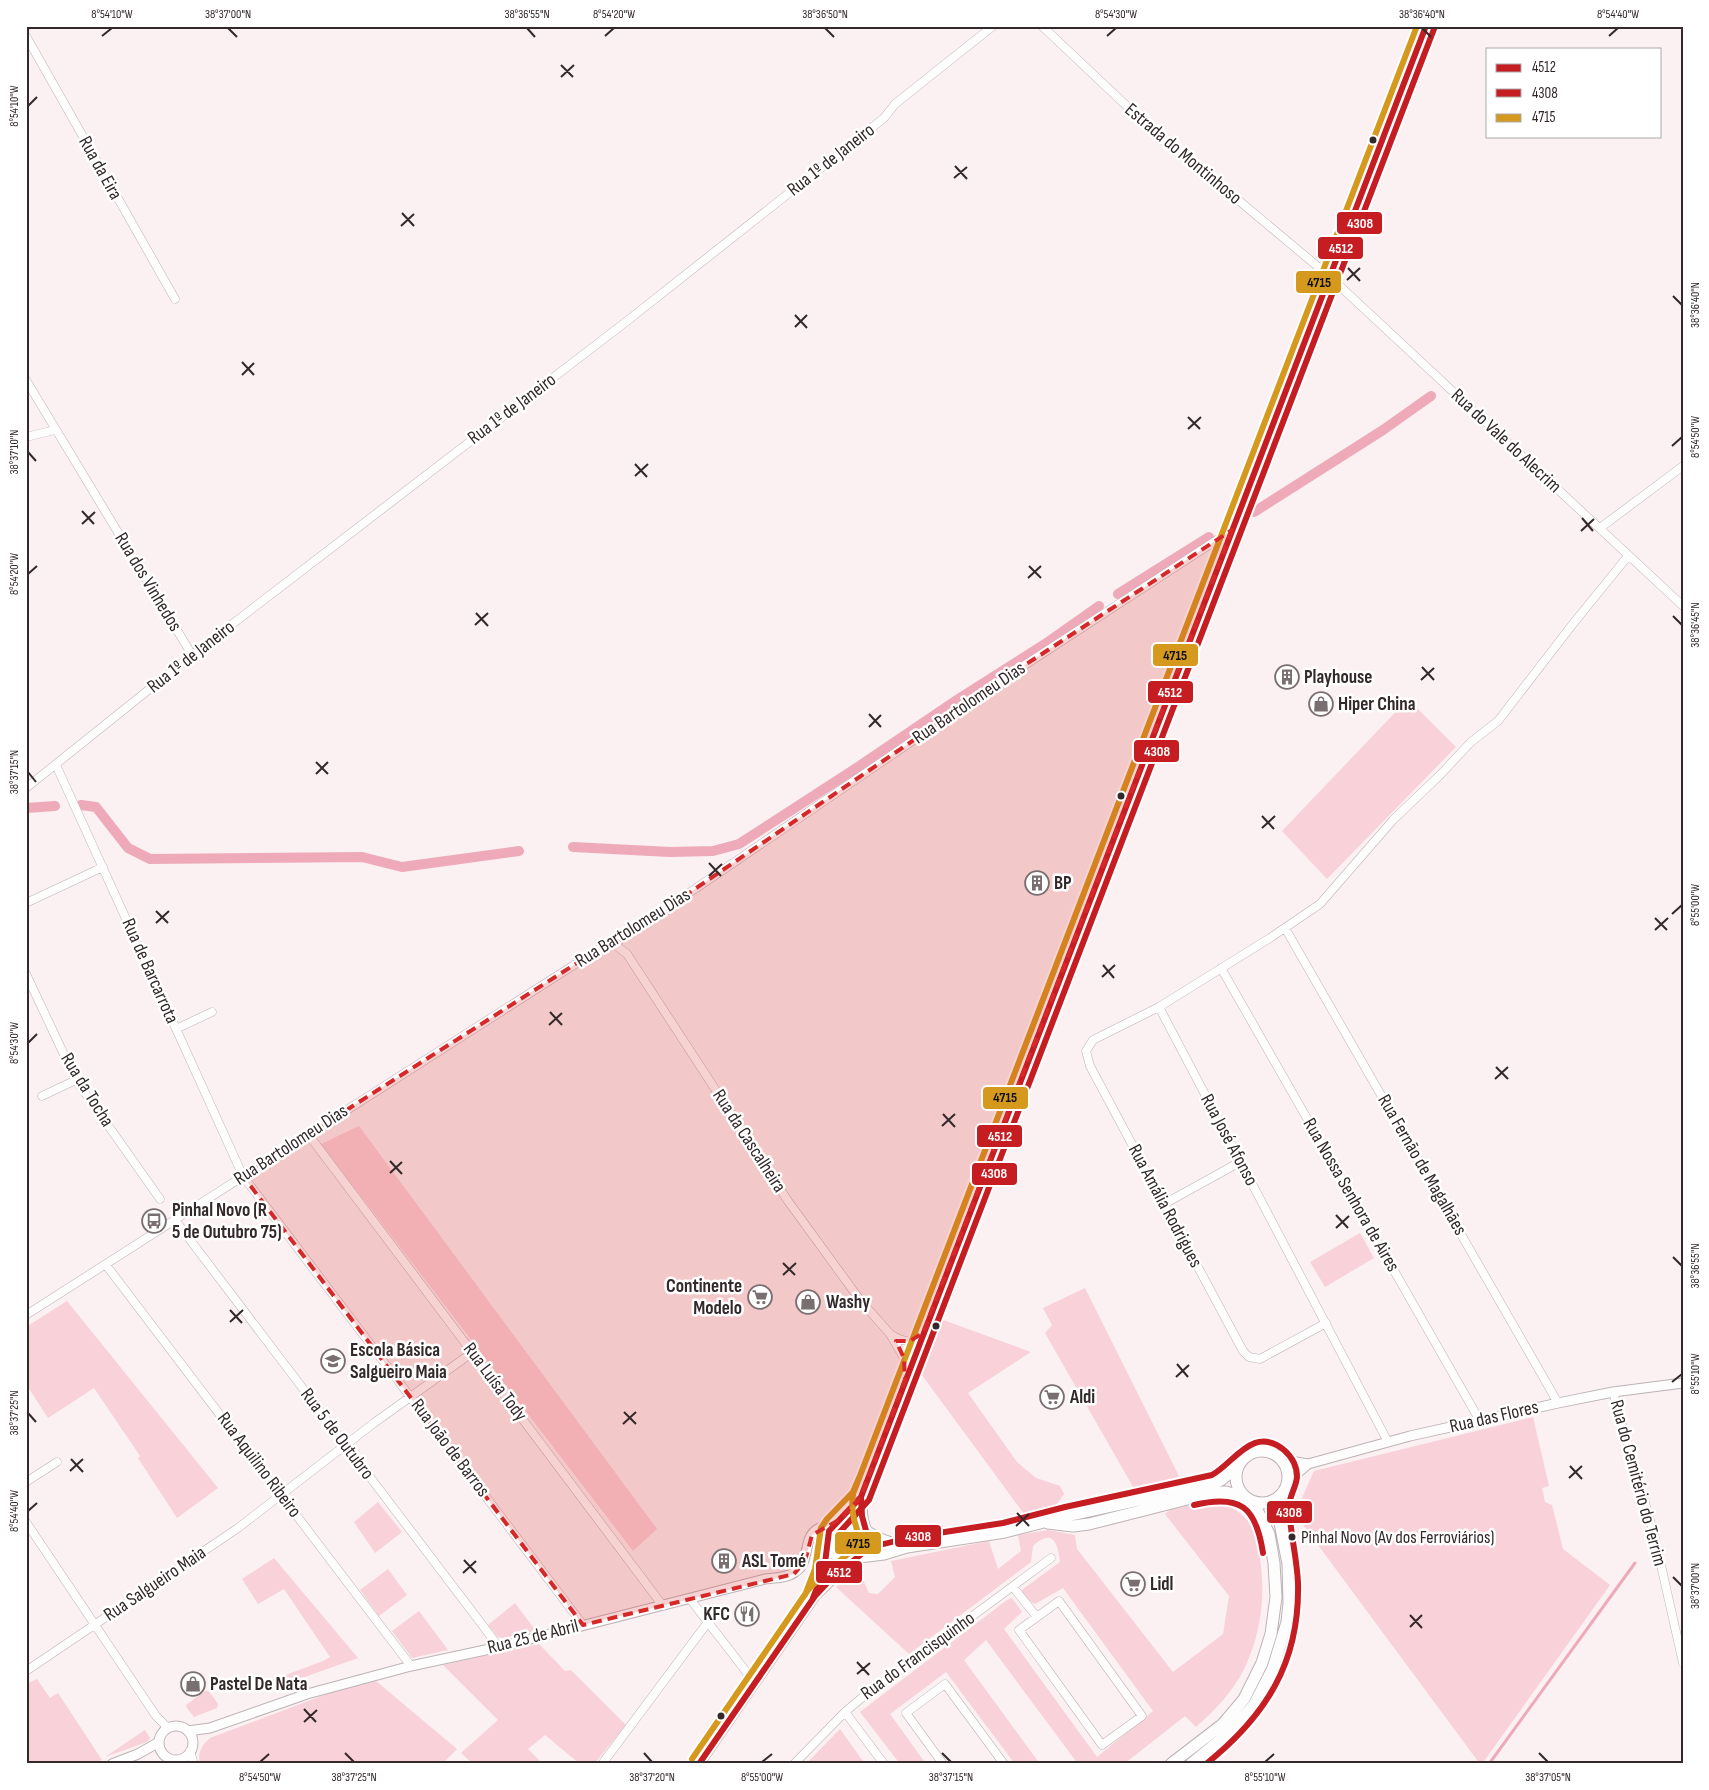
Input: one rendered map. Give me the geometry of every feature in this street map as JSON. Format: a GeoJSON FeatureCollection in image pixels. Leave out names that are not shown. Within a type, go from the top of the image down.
{"type":"FeatureCollection","features":[{"type":"Feature","properties":{"kind":"main road"},"geometry":{"type":"LineString","coordinates":[[1238,1466],[1225,1478],[1216,1483],[1067,1516],[1005,1532],[908,1547],[894,1552],[856,1558],[841,1558],[835,1555],[828,1545],[828,1531],[860,1497],[1426,26]]}},
{"type":"Feature","properties":{"kind":"main road"},"geometry":{"type":"LineString","coordinates":[[1043,1523],[1073,1526],[1085,1525],[1215,1492],[1226,1492],[1248,1499],[1267,1503],[1280,1497],[1285,1490],[1288,1481],[1286,1466],[1276,1455],[1262,1451],[1255,1452],[1242,1459],[1235,1479],[1237,1486],[1248,1499],[1264,1520],[1270,1534],[1276,1597],[1269,1642],[1262,1663],[1244,1699],[1223,1724],[1171,1764]]}},
{"type":"Feature","properties":{"kind":"main road"},"geometry":{"type":"LineString","coordinates":[[856,1558],[864,1552],[868,1538],[860,1497]]}},
{"type":"Feature","properties":{"kind":"main road"},"geometry":{"type":"LineString","coordinates":[[1191,1764],[1230,1732],[1254,1705],[1274,1668],[1287,1622],[1289,1603],[1288,1564],[1280,1523],[1280,1497]]}},
{"type":"Feature","properties":{"kind":"main road"},"geometry":{"type":"LineString","coordinates":[[836,1522],[848,1519],[857,1521],[875,1537],[890,1544],[908,1547]]}},
{"type":"Feature","properties":{"kind":"street","name":"Rua 1º de Janeiro"},"geometry":{"type":"LineString","coordinates":[[26,788],[192,655],[627,322],[884,118],[895,104],[993,26]]}},
{"type":"Feature","properties":{"kind":"street","name":"Estrada do Montinhoso"},"geometry":{"type":"LineString","coordinates":[[1042,26],[1168,145],[1225,189],[1329,276]]}},
{"type":"Feature","properties":{"kind":"street","name":"Rua da Eira"},"geometry":{"type":"LineString","coordinates":[[26,36],[175,299]]}},
{"type":"Feature","properties":{"kind":"street","name":"Rua do Vale do Alecrim"},"geometry":{"type":"LineString","coordinates":[[1329,276],[1683,606]]}},
{"type":"Feature","properties":{"kind":"street","name":"Rua dos Vinhedos"},"geometry":{"type":"LineString","coordinates":[[26,380],[192,655]]}},
{"type":"Feature","properties":{"kind":"street"},"geometry":{"type":"LineString","coordinates":[[26,438],[55,430]]}},
{"type":"Feature","properties":{"kind":"street"},"geometry":{"type":"LineString","coordinates":[[1600,528],[1683,466]]}},
{"type":"Feature","properties":{"kind":"street","name":"Rua Bartolomeu Dias"},"geometry":{"type":"LineString","coordinates":[[26,1315],[599,949],[614,944],[1005,678],[1232,530]]}},
{"type":"Feature","properties":{"kind":"street"},"geometry":{"type":"LineString","coordinates":[[1159,1007],[1320,904],[1393,820],[1471,742],[1498,721],[1628,556]]}},
{"type":"Feature","properties":{"kind":"street","name":"Rua de Barcarrota"},"geometry":{"type":"LineString","coordinates":[[56,765],[243,1176]]}},
{"type":"Feature","properties":{"kind":"street"},"geometry":{"type":"LineString","coordinates":[[26,902],[103,867]]}},
{"type":"Feature","properties":{"kind":"street","name":"Rua Fernão de Magalhães"},"geometry":{"type":"LineString","coordinates":[[1285,928],[1558,1403]]}},
{"type":"Feature","properties":{"kind":"street","name":"Rua da Cascalheira"},"geometry":{"type":"LineString","coordinates":[[614,944],[627,954],[788,1201],[860,1300],[890,1334],[904,1358],[905,1380]]}},
{"type":"Feature","properties":{"kind":"street","name":"Rua Nossa Senhora de Aires"},"geometry":{"type":"LineString","coordinates":[[1221,968],[1480,1421]]}},
{"type":"Feature","properties":{"kind":"street","name":"Rua da Tocha"},"geometry":{"type":"LineString","coordinates":[[26,974],[76,1080],[160,1199]]}},
{"type":"Feature","properties":{"kind":"street","name":"Rua José Afonso"},"geometry":{"type":"LineString","coordinates":[[1159,1007],[1388,1442]]}},
{"type":"Feature","properties":{"kind":"street","name":"Rua Amália Rodrigues"},"geometry":{"type":"LineString","coordinates":[[1159,1007],[1093,1040],[1086,1052],[1090,1066],[1243,1351],[1249,1357],[1260,1359],[1326,1323]]}},
{"type":"Feature","properties":{"kind":"street"},"geometry":{"type":"LineString","coordinates":[[176,1029],[212,1012]]}},
{"type":"Feature","properties":{"kind":"street"},"geometry":{"type":"LineString","coordinates":[[42,1096],[76,1080]]}},
{"type":"Feature","properties":{"kind":"street","name":"Rua Luísa Tody"},"geometry":{"type":"LineString","coordinates":[[308,1134],[663,1606]]}},
{"type":"Feature","properties":{"kind":"street"},"geometry":{"type":"LineString","coordinates":[[1164,1204],[1240,1162]]}},
{"type":"Feature","properties":{"kind":"street","name":"Rua João de Barros"},"geometry":{"type":"LineString","coordinates":[[243,1176],[411,1396],[582,1625]]}},
{"type":"Feature","properties":{"kind":"street","name":"Rua 5 de Outubro"},"geometry":{"type":"LineString","coordinates":[[175,1220],[499,1647]]}},
{"type":"Feature","properties":{"kind":"street","name":"Rua Aquilino Ribeiro"},"geometry":{"type":"LineString","coordinates":[[106,1265],[410,1666]]}},
{"type":"Feature","properties":{"kind":"street"},"geometry":{"type":"LineString","coordinates":[[890,1334],[898,1339],[910,1341],[923,1333]]}},
{"type":"Feature","properties":{"kind":"street","name":"Rua Salgueiro Maia"},"geometry":{"type":"LineString","coordinates":[[26,1671],[238,1528],[346,1444],[473,1352]]}},
{"type":"Feature","properties":{"kind":"street","name":"Rua das Flores"},"geometry":{"type":"LineString","coordinates":[[1308,1464],[1388,1442],[1558,1403],[1613,1392],[1683,1382]]}},
{"type":"Feature","properties":{"kind":"street","name":"Rua do Cemitério do Terrim"},"geometry":{"type":"LineString","coordinates":[[1613,1392],[1654,1534],[1683,1663]]}},
{"type":"Feature","properties":{"kind":"street"},"geometry":{"type":"LineString","coordinates":[[1276,1455],[1290,1461],[1308,1464]]}},
{"type":"Feature","properties":{"kind":"street"},"geometry":{"type":"LineString","coordinates":[[26,1482],[57,1462]]}},
{"type":"Feature","properties":{"kind":"street"},"geometry":{"type":"LineString","coordinates":[[1288,1481],[1308,1464]]}},
{"type":"Feature","properties":{"kind":"street"},"geometry":{"type":"LineString","coordinates":[[26,1522],[156,1716],[168,1728]]}},
{"type":"Feature","properties":{"kind":"street","name":"Rua 25 de Abril"},"geometry":{"type":"LineString","coordinates":[[188,1731],[210,1728],[307,1694],[410,1666],[499,1647],[794,1574],[800,1569],[804,1561],[812,1535],[818,1529],[836,1522]]}},
{"type":"Feature","properties":{"kind":"street"},"geometry":{"type":"LineString","coordinates":[[700,1764],[814,1596],[824,1571],[827,1538]]}},
{"type":"Feature","properties":{"kind":"street"},"geometry":{"type":"LineString","coordinates":[[814,1596],[856,1558]]}},
{"type":"Feature","properties":{"kind":"street","name":"Rua do Francisquinho"},"geometry":{"type":"LineString","coordinates":[[794,1764],[845,1712],[864,1696],[1051,1558]]}},
{"type":"Feature","properties":{"kind":"street"},"geometry":{"type":"LineString","coordinates":[[1012,1587],[1037,1617]]}},
{"type":"Feature","properties":{"kind":"street"},"geometry":{"type":"LineString","coordinates":[[690,1599],[755,1683]]}},
{"type":"Feature","properties":{"kind":"street"},"geometry":{"type":"LineString","coordinates":[[1059,1601],[1142,1716],[1102,1744],[1019,1630],[1037,1617],[1059,1601]]}},
{"type":"Feature","properties":{"kind":"street"},"geometry":{"type":"LineString","coordinates":[[602,1764],[708,1622]]}},
{"type":"Feature","properties":{"kind":"street"},"geometry":{"type":"LineString","coordinates":[[943,1764],[906,1713],[945,1684],[1004,1764]]}},
{"type":"Feature","properties":{"kind":"street"},"geometry":{"type":"LineString","coordinates":[[845,1712],[884,1764]]}},
{"type":"Feature","properties":{"kind":"street"},"geometry":{"type":"LineString","coordinates":[[112,1764],[138,1754],[159,1742],[162,1734],[168,1728],[178,1726],[188,1731],[194,1764]]}},
{"type":"Feature","properties":{"kind":"street","name":"Rua 25 de Abril"},"geometry":{"type":"LineString","coordinates":[[192,1747],[210,1728]]}},
{"type":"Feature","properties":{"kind":"street"},"geometry":{"type":"LineString","coordinates":[[159,1742],[164,1754]]}},
{"type":"Feature","properties":{"kind":"street"},"geometry":{"type":"LineString","coordinates":[[138,1754],[151,1752],[164,1754],[183,1761],[192,1747]]}},
{"type":"Feature","properties":{"kind":"highlighted area"},"geometry":{"type":"Polygon","coordinates":[[[1232,530],[923,1333],[910,1341],[896,1341],[904,1358],[905,1380],[861,1497],[839,1520],[812,1535],[805,1561],[794,1574],[583,1625],[243,1176],[599,949],[614,944],[1005,678],[1232,530]]]}},
{"type":"Feature","properties":{"kind":"shaded area"},"geometry":{"type":"Polygon","coordinates":[[[1408,699],[1456,747],[1327,879],[1282,831],[1408,699]]]}},
{"type":"Feature","properties":{"kind":"shaded area"},"geometry":{"type":"Polygon","coordinates":[[[359,1126],[657,1529],[633,1551],[321,1144],[359,1126]]]}},
{"type":"Feature","properties":{"kind":"shaded area"},"geometry":{"type":"Polygon","coordinates":[[[1360,1233],[1374,1258],[1325,1287],[1310,1262],[1360,1233]]]}},
{"type":"Feature","properties":{"kind":"shaded area"},"geometry":{"type":"Polygon","coordinates":[[[1085,1288],[1183,1484],[1136,1492],[1045,1333],[1052,1325],[1043,1308],[1085,1288]]]}},
{"type":"Feature","properties":{"kind":"shaded area"},"geometry":{"type":"Polygon","coordinates":[[[67,1301],[218,1488],[177,1518],[138,1458],[140,1456],[94,1388],[48,1418],[26,1384],[26,1327],[67,1301]]]}},
{"type":"Feature","properties":{"kind":"shaded area"},"geometry":{"type":"Polygon","coordinates":[[[935,1317],[1031,1352],[968,1393],[1017,1462],[1036,1478],[1060,1486],[1064,1494],[1056,1505],[1027,1518],[919,1371],[935,1317]]]}},
{"type":"Feature","properties":{"kind":"shaded area"},"geometry":{"type":"Polygon","coordinates":[[[1533,1417],[1549,1486],[1542,1488],[1545,1502],[1552,1505],[1563,1549],[1610,1585],[1482,1764],[1480,1764],[1298,1518],[1301,1500],[1314,1471],[1533,1417]]]}},
{"type":"Feature","properties":{"kind":"shaded area"},"geometry":{"type":"Polygon","coordinates":[[[1208,1501],[1235,1509],[1248,1521],[1255,1536],[1259,1553],[1262,1596],[1256,1638],[1246,1665],[1224,1699],[1196,1727],[1185,1716],[1124,1764],[1078,1764],[986,1640],[964,1660],[1040,1764],[1015,1764],[946,1672],[890,1714],[926,1764],[900,1764],[860,1712],[1012,1598],[1022,1612],[1004,1629],[1097,1757],[1153,1711],[1063,1588],[1035,1604],[1021,1593],[1023,1589],[1060,1562],[1058,1549],[1053,1540],[1045,1538],[1033,1546],[1031,1562],[909,1654],[836,1587],[856,1565],[869,1593],[878,1594],[895,1577],[891,1561],[989,1541],[998,1569],[1021,1551],[1018,1535],[1048,1530],[1075,1535],[1077,1549],[1173,1672],[1223,1634],[1229,1596],[1165,1514],[1170,1510],[1208,1501]]]}},
{"type":"Feature","properties":{"kind":"shaded area"},"geometry":{"type":"Polygon","coordinates":[[[378,1502],[402,1532],[375,1553],[354,1522],[378,1502]]]}},
{"type":"Feature","properties":{"kind":"shaded area"},"geometry":{"type":"Polygon","coordinates":[[[274,1558],[358,1658],[268,1690],[265,1687],[267,1682],[330,1657],[284,1589],[258,1604],[242,1579],[274,1558]]]}},
{"type":"Feature","properties":{"kind":"shaded area"},"geometry":{"type":"Polygon","coordinates":[[[388,1569],[407,1595],[379,1616],[360,1590],[388,1569]]]}},
{"type":"Feature","properties":{"kind":"shaded area"},"geometry":{"type":"Polygon","coordinates":[[[515,1603],[536,1631],[503,1638],[498,1637],[488,1625],[515,1603]]]}},
{"type":"Feature","properties":{"kind":"shaded area"},"geometry":{"type":"Polygon","coordinates":[[[419,1611],[448,1650],[412,1658],[392,1631],[419,1611]]]}},
{"type":"Feature","properties":{"kind":"shaded area"},"geometry":{"type":"Polygon","coordinates":[[[539,1644],[565,1671],[571,1670],[626,1725],[594,1764],[580,1764],[545,1735],[528,1749],[543,1764],[473,1764],[461,1753],[498,1720],[443,1665],[539,1644]]]}},
{"type":"Feature","properties":{"kind":"shaded area"},"geometry":{"type":"Polygon","coordinates":[[[37,1679],[50,1698],[58,1693],[102,1760],[91,1764],[26,1764],[26,1684],[37,1679]]]}},
{"type":"Feature","properties":{"kind":"shaded area"},"geometry":{"type":"Polygon","coordinates":[[[376,1681],[457,1749],[442,1764],[200,1764],[199,1756],[201,1750],[210,1738],[332,1692],[376,1681]]]}},
{"type":"Feature","properties":{"kind":"shaded area"},"geometry":{"type":"Polygon","coordinates":[[[205,1691],[209,1691],[218,1704],[217,1708],[194,1717],[186,1705],[205,1691]]]}},
{"type":"Feature","properties":{"kind":"shaded area"},"geometry":{"type":"Polygon","coordinates":[[[840,1729],[865,1764],[839,1764],[837,1761],[834,1764],[806,1764],[840,1729]]]}},
{"type":"Feature","properties":{"kind":"shaded area"},"geometry":{"type":"Polygon","coordinates":[[[145,1730],[150,1738],[147,1742],[105,1757],[145,1730]]]}},
{"type":"Feature","properties":{"kind":"waterway"},"geometry":{"type":"LineString","coordinates":[[1254,512],[1383,430],[1431,396]]}},
{"type":"Feature","properties":{"kind":"waterway"},"geometry":{"type":"LineString","coordinates":[[1118,594],[1209,537]]}},
{"type":"Feature","properties":{"kind":"waterway"},"geometry":{"type":"LineString","coordinates":[[573,847],[670,852],[713,851],[739,844],[1045,644],[1099,606]]}},
{"type":"Feature","properties":{"kind":"waterway"},"geometry":{"type":"LineString","coordinates":[[81,805],[96,807],[128,848],[150,859],[362,857],[402,867],[519,851]]}},
{"type":"Feature","properties":{"kind":"waterway"},"geometry":{"type":"LineString","coordinates":[[26,808],[55,806]]}},
{"type":"Feature","properties":{"kind":"waterway"},"geometry":{"type":"LineString","coordinates":[[1489,1764],[1635,1563]]}},
{"type":"Feature","properties":{"kind":"transit line","name":"4715"},"geometry":{"type":"LineString","coordinates":[[692,1759],[808,1590],[828,1570],[857,1547],[858,1536],[853,1513],[853,1494],[1417,26]]}},
{"type":"Feature","properties":{"kind":"transit line","name":"4512"},"geometry":{"type":"LineString","coordinates":[[699,1764],[815,1596],[833,1577],[864,1552],[868,1538],[862,1516],[861,1497],[1426,26]]}},
{"type":"Feature","properties":{"kind":"transit line","name":"4308"},"geometry":{"type":"LineString","coordinates":[[1206,1764],[1246,1727],[1262,1706],[1286,1662],[1293,1638],[1297,1611],[1298,1583],[1289,1507],[1297,1477],[1294,1462],[1284,1450],[1273,1443],[1254,1443],[1212,1475],[1065,1507],[1003,1523],[906,1538],[854,1550],[841,1549],[837,1543],[838,1534],[869,1500],[1434,29]]}},
{"type":"Feature","properties":{"kind":"transit line","name":"4715"},"geometry":{"type":"LineString","coordinates":[[805,1595],[815,1569],[821,1528],[853,1492],[859,1478]]}},
{"type":"Feature","properties":{"kind":"transit line","name":"4512"},"geometry":{"type":"LineString","coordinates":[[813,1598],[824,1571],[829,1531],[861,1497],[867,1481]]}},
{"type":"Feature","properties":{"kind":"transit line","name":"4308"},"geometry":{"type":"LineString","coordinates":[[1194,1505],[1224,1501],[1235,1503],[1243,1508],[1256,1525],[1263,1553]]}},
{"type":"Feature","properties":{"kind":"place","name":"Playhouse"},"geometry":{"type":"Point","coordinates":[1287,677]}},
{"type":"Feature","properties":{"kind":"place","name":"Hiper China"},"geometry":{"type":"Point","coordinates":[1321,704]}},
{"type":"Feature","properties":{"kind":"place","name":"BP"},"geometry":{"type":"Point","coordinates":[1037,883]}},
{"type":"Feature","properties":{"kind":"place","name":"Pinhal Novo (R 5 de Outubro 75)"},"geometry":{"type":"Point","coordinates":[154,1221]}},
{"type":"Feature","properties":{"kind":"place","name":"Continente Modelo"},"geometry":{"type":"Point","coordinates":[760,1297]}},
{"type":"Feature","properties":{"kind":"place","name":"Washy"},"geometry":{"type":"Point","coordinates":[808,1302]}},
{"type":"Feature","properties":{"kind":"place","name":"Escola Básica Salgueiro Maia"},"geometry":{"type":"Point","coordinates":[333,1361]}},
{"type":"Feature","properties":{"kind":"place","name":"Aldi"},"geometry":{"type":"Point","coordinates":[1052,1397]}},
{"type":"Feature","properties":{"kind":"place","name":"Pinhal Novo (Av dos Ferroviários)"},"geometry":{"type":"Point","coordinates":[1292,1537]}},
{"type":"Feature","properties":{"kind":"place","name":"ASL Tomé"},"geometry":{"type":"Point","coordinates":[724,1561]}},
{"type":"Feature","properties":{"kind":"place","name":"Lidl"},"geometry":{"type":"Point","coordinates":[1133,1584]}},
{"type":"Feature","properties":{"kind":"place","name":"KFC"},"geometry":{"type":"Point","coordinates":[747,1614]}},
{"type":"Feature","properties":{"kind":"place","name":"Pastel De Nata"},"geometry":{"type":"Point","coordinates":[193,1684]}}]}
